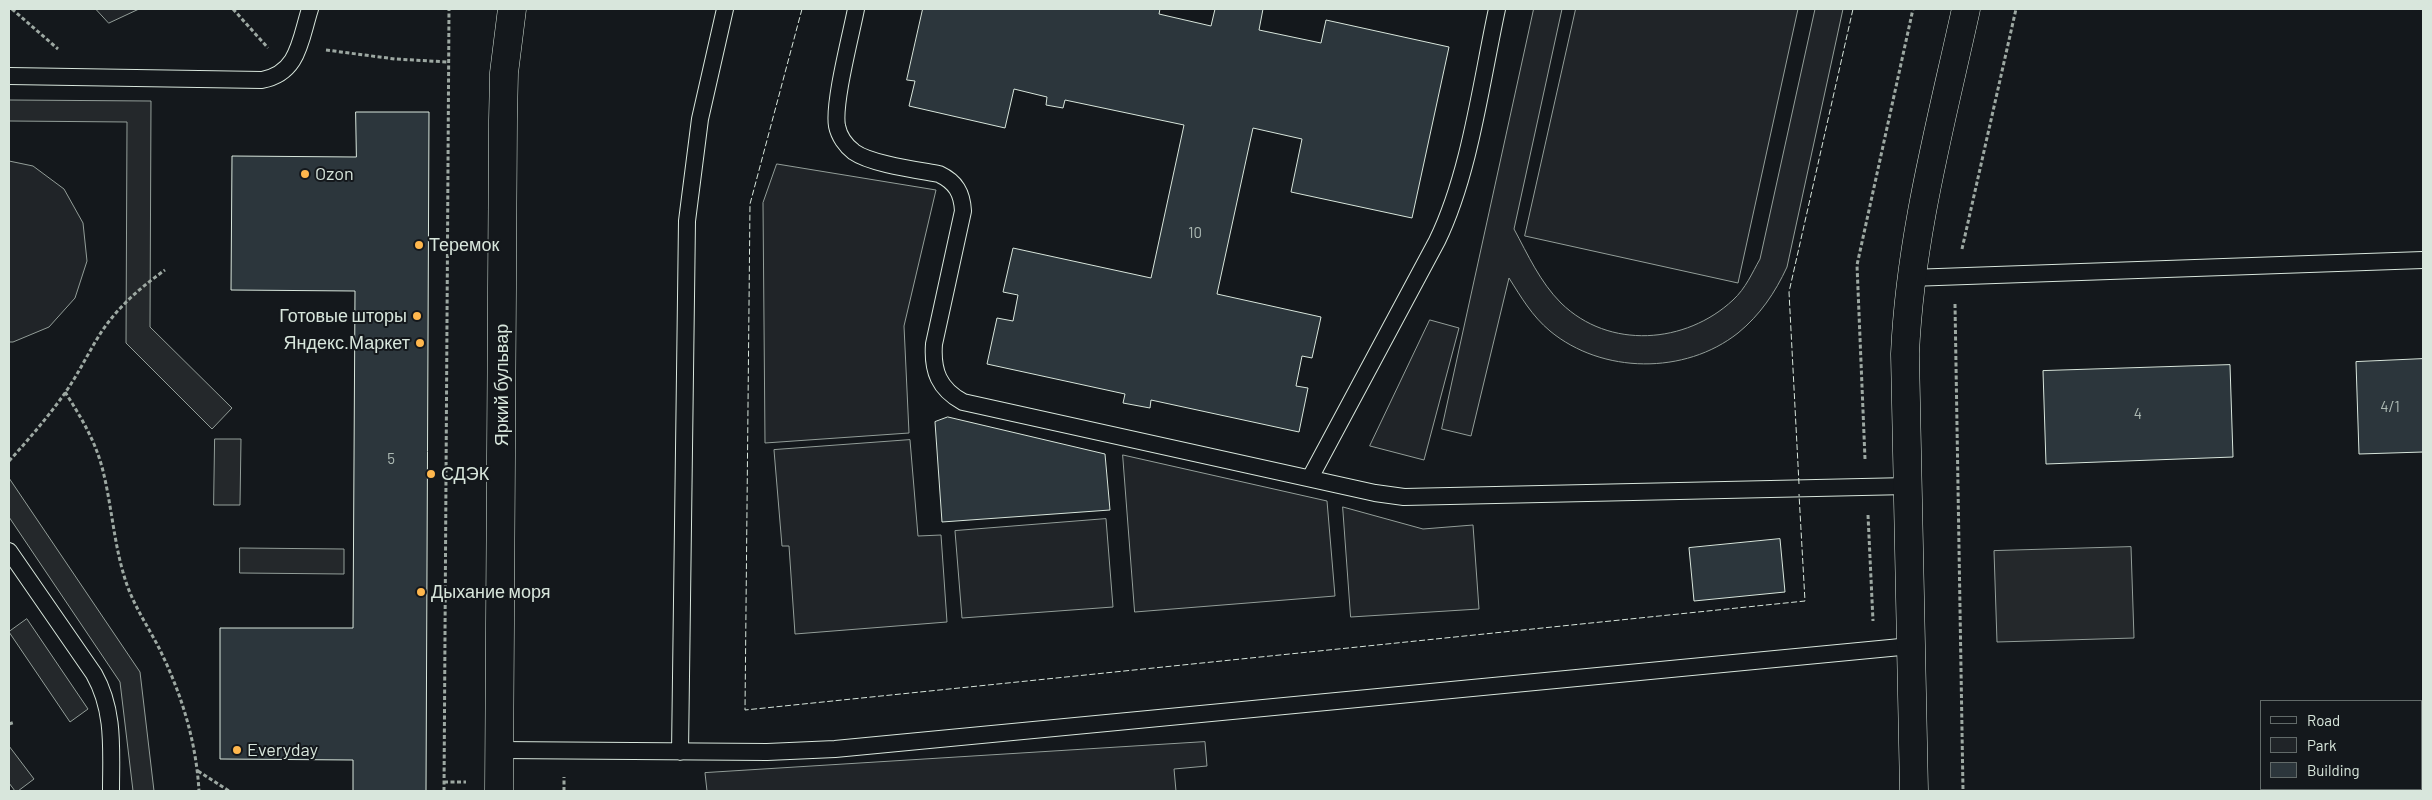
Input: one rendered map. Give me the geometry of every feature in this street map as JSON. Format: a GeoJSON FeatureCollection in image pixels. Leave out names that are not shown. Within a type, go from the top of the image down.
{"type":"FeatureCollection","features":[{"type":"Feature","properties":{"kind":"street","name":"Яркий бульвар"},"geometry":{"type":"LineString","coordinates":[[499,791],[503,120],[504,73],[512,9]]}},
{"type":"Feature","properties":{"kind":"street"},"geometry":{"type":"LineString","coordinates":[[1914,791],[1905,354],[1910,278],[1918,229],[1966,9]]}},
{"type":"Feature","properties":{"kind":"lane"},"geometry":{"type":"LineString","coordinates":[[9,76],[262,80],[283,72],[292,64],[310,9]]}},
{"type":"Feature","properties":{"kind":"lane"},"geometry":{"type":"LineString","coordinates":[[680,752],[687,221],[702,110],[726,9]]}},
{"type":"Feature","properties":{"kind":"lane"},"geometry":{"type":"LineString","coordinates":[[856,9],[837,108],[838,127],[844,141],[854,152],[868,159],[939,174],[949,179],[958,190],[962,199],[963,211],[934,344],[933,361],[936,374],[947,391],[963,402],[1375,493],[1422,497],[1908,486]]}},
{"type":"Feature","properties":{"kind":"lane"},"geometry":{"type":"LineString","coordinates":[[1310,478],[1437,240],[1451,210],[1462,173],[1497,9]]}},
{"type":"Feature","properties":{"kind":"lane"},"geometry":{"type":"LineString","coordinates":[[1910,278],[1957,278],[2423,260]]}},
{"type":"Feature","properties":{"kind":"lane"},"geometry":{"type":"LineString","coordinates":[[9,551],[14,571],[103,692],[111,724],[111,791]]}},
{"type":"Feature","properties":{"kind":"lane"},"geometry":{"type":"LineString","coordinates":[[499,750],[767,752],[862,747],[1911,646]]}},
{"type":"Feature","properties":{"kind":"path"},"geometry":{"type":"LineString","coordinates":[[12,9],[90,77]]}},
{"type":"Feature","properties":{"kind":"path"},"geometry":{"type":"LineString","coordinates":[[233,9],[262,40],[283,72]]}},
{"type":"Feature","properties":{"kind":"path"},"geometry":{"type":"LineString","coordinates":[[444,791],[449,9]]}},
{"type":"Feature","properties":{"kind":"path"},"geometry":{"type":"LineString","coordinates":[[1963,791],[1954,327],[1957,278],[2016,9]]}},
{"type":"Feature","properties":{"kind":"path"},"geometry":{"type":"LineString","coordinates":[[299,46],[362,56],[448,62]]}},
{"type":"Feature","properties":{"kind":"path"},"geometry":{"type":"LineString","coordinates":[[9,461],[42,424],[65,392],[103,330],[121,307],[139,288],[165,270]]}},
{"type":"Feature","properties":{"kind":"path"},"geometry":{"type":"LineString","coordinates":[[65,392],[83,419],[103,469],[116,544],[126,583],[140,617],[157,644],[175,680],[189,722],[198,771],[199,791]]}},
{"type":"Feature","properties":{"kind":"path"},"geometry":{"type":"LineString","coordinates":[[9,724],[15,722]]}},
{"type":"Feature","properties":{"kind":"path"},"geometry":{"type":"LineString","coordinates":[[198,771],[230,791]]}},
{"type":"Feature","properties":{"kind":"green space"},"geometry":{"type":"Polygon","coordinates":[[[96,9],[139,9],[109,23],[96,9]]]}},
{"type":"Feature","properties":{"kind":"green space"},"geometry":{"type":"Polygon","coordinates":[[[1534,9],[1562,9],[1514,229],[1541,277],[1561,303],[1580,318],[1602,329],[1624,334],[1647,336],[1671,333],[1693,326],[1714,315],[1733,300],[1748,280],[1760,259],[1815,9],[1843,9],[1787,267],[1772,295],[1760,311],[1738,333],[1717,347],[1694,356],[1669,362],[1644,364],[1618,362],[1594,355],[1571,345],[1550,331],[1532,313],[1509,278],[1471,436],[1442,429],[1534,9]]]}},
{"type":"Feature","properties":{"kind":"green space"},"geometry":{"type":"Polygon","coordinates":[[[1576,9],[1798,9],[1738,283],[1525,236],[1576,9]]]}},
{"type":"Feature","properties":{"kind":"green space"},"geometry":{"type":"Polygon","coordinates":[[[9,161],[33,166],[64,189],[83,223],[87,261],[75,298],[49,327],[13,342],[9,342],[9,161]]]}},
{"type":"Feature","properties":{"kind":"green space"},"geometry":{"type":"Polygon","coordinates":[[[777,164],[936,190],[904,326],[909,433],[765,443],[763,203],[777,164]]]}},
{"type":"Feature","properties":{"kind":"green space"},"geometry":{"type":"Polygon","coordinates":[[[1430,320],[1459,328],[1424,460],[1370,446],[1430,320]]]}},
{"type":"Feature","properties":{"kind":"green space"},"geometry":{"type":"Polygon","coordinates":[[[910,440],[918,536],[941,535],[947,622],[795,634],[789,546],[782,546],[774,450],[910,440]]]}},
{"type":"Feature","properties":{"kind":"green space"},"geometry":{"type":"Polygon","coordinates":[[[1123,455],[1327,501],[1335,596],[1135,612],[1123,455]]]}},
{"type":"Feature","properties":{"kind":"green space"},"geometry":{"type":"Polygon","coordinates":[[[1343,507],[1423,529],[1473,525],[1479,609],[1351,617],[1343,507]]]}},
{"type":"Feature","properties":{"kind":"green space"},"geometry":{"type":"Polygon","coordinates":[[[1106,519],[1113,607],[962,618],[955,531],[1106,519]]]}},
{"type":"Feature","properties":{"kind":"green space"},"geometry":{"type":"Polygon","coordinates":[[[1205,742],[1207,766],[1174,769],[1176,791],[707,791],[705,773],[1205,742]]]}},
{"type":"Feature","properties":{"kind":"shaded area"},"geometry":{"type":"Polygon","coordinates":[[[9,100],[151,101],[150,327],[232,408],[212,429],[126,343],[127,122],[9,121],[9,100]]]}},
{"type":"Feature","properties":{"kind":"shaded area"},"geometry":{"type":"Polygon","coordinates":[[[215,439],[241,439],[240,505],[214,505],[215,439]]]}},
{"type":"Feature","properties":{"kind":"shaded area"},"geometry":{"type":"Polygon","coordinates":[[[9,478],[140,672],[154,791],[133,791],[120,682],[9,517],[9,478]]]}},
{"type":"Feature","properties":{"kind":"shaded area"},"geometry":{"type":"Polygon","coordinates":[[[2131,547],[2134,638],[1997,642],[1994,551],[2131,547]]]}},
{"type":"Feature","properties":{"kind":"shaded area"},"geometry":{"type":"Polygon","coordinates":[[[240,548],[344,549],[344,574],[240,573],[240,548]]]}},
{"type":"Feature","properties":{"kind":"shaded area"},"geometry":{"type":"Polygon","coordinates":[[[27,619],[88,709],[70,722],[9,632],[27,619]]]}},
{"type":"Feature","properties":{"kind":"shaded area"},"geometry":{"type":"Polygon","coordinates":[[[9,746],[34,779],[18,791],[15,791],[9,783],[9,746]]]}},
{"type":"Feature","properties":{"kind":"building"},"geometry":{"type":"Polygon","coordinates":[[[923,9],[1160,9],[1159,14],[1211,26],[1215,9],[1263,9],[1259,30],[1321,43],[1326,20],[1449,47],[1412,218],[1291,192],[1302,139],[1253,128],[1217,294],[1321,317],[1312,358],[1302,356],[1296,386],[1308,388],[1299,432],[1151,400],[1150,408],[1123,403],[1125,394],[987,364],[997,318],[1013,321],[1018,295],[1003,292],[1013,248],[1151,278],[1184,125],[1065,100],[1063,108],[1046,105],[1047,97],[1014,89],[1005,128],[909,106],[915,81],[907,80],[923,9]]]}},
{"type":"Feature","properties":{"kind":"building"},"geometry":{"type":"Polygon","coordinates":[[[356,112],[429,112],[426,791],[353,791],[353,760],[220,759],[220,628],[353,628],[355,291],[231,290],[232,156],[356,157],[356,112]]]}},
{"type":"Feature","properties":{"kind":"building"},"geometry":{"type":"Polygon","coordinates":[[[2423,359],[2423,452],[2359,454],[2356,362],[2423,359]]]}},
{"type":"Feature","properties":{"kind":"building"},"geometry":{"type":"Polygon","coordinates":[[[2230,365],[2233,457],[2046,464],[2043,371],[2230,365]]]}},
{"type":"Feature","properties":{"kind":"building"},"geometry":{"type":"Polygon","coordinates":[[[948,417],[1105,454],[1110,510],[942,522],[935,422],[948,417]]]}},
{"type":"Feature","properties":{"kind":"building"},"geometry":{"type":"Polygon","coordinates":[[[1780,539],[1785,592],[1694,601],[1689,548],[1780,539]]]}},
{"type":"Feature","properties":{"kind":"building"},"geometry":{"type":"Polygon","coordinates":[[[2422,774],[2423,791],[2394,791],[2422,790],[2422,774]]]}},
{"type":"Feature","properties":{"kind":"fence"},"geometry":{"type":"LineString","coordinates":[[802,9],[750,204],[745,710],[1805,601],[1799,494]]}},
{"type":"Feature","properties":{"kind":"fence"},"geometry":{"type":"LineString","coordinates":[[1799,484],[1789,292],[1853,9]]}},
{"type":"Feature","properties":{"kind":"place","name":"Ozon"},"geometry":{"type":"Point","coordinates":[305,174]}},
{"type":"Feature","properties":{"kind":"place","name":"Теремок"},"geometry":{"type":"Point","coordinates":[419,245]}},
{"type":"Feature","properties":{"kind":"place","name":"Готовые шторы"},"geometry":{"type":"Point","coordinates":[417,316]}},
{"type":"Feature","properties":{"kind":"place","name":"Яндекс.Маркет"},"geometry":{"type":"Point","coordinates":[420,343]}},
{"type":"Feature","properties":{"kind":"place","name":"СДЭК"},"geometry":{"type":"Point","coordinates":[431,474]}},
{"type":"Feature","properties":{"kind":"place","name":"Дыхание моря"},"geometry":{"type":"Point","coordinates":[421,592]}},
{"type":"Feature","properties":{"kind":"place","name":"Everyday"},"geometry":{"type":"Point","coordinates":[237,750]}}]}
